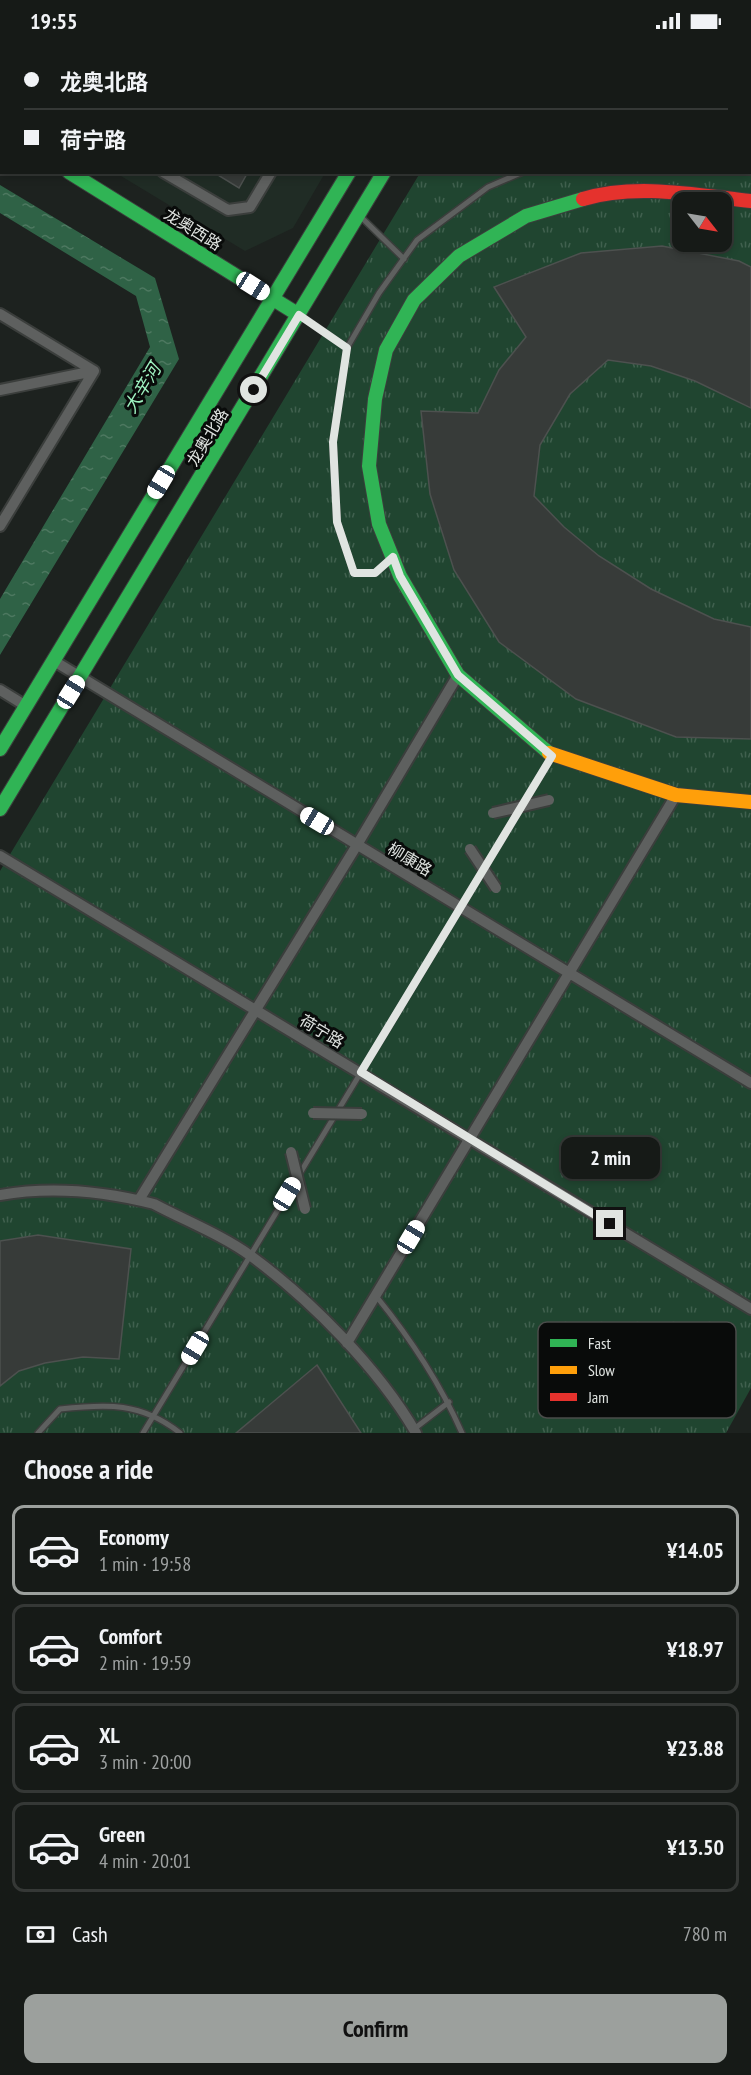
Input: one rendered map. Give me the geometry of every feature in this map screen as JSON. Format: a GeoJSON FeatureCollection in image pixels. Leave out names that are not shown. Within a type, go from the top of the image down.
{"type":"FeatureCollection","features":[{"type":"Feature","properties":{"kind":"main road","name":"龙奥西路"},"geometry":{"type":"LineString","coordinates":[[72,174],[299,315]]}},
{"type":"Feature","properties":{"kind":"main road","name":"龙奥北路"},"geometry":{"type":"LineString","coordinates":[[0,749],[348,174]]}},
{"type":"Feature","properties":{"kind":"main road","name":"龙奥北路"},"geometry":{"type":"LineString","coordinates":[[0,809],[383,174]]}},
{"type":"Feature","properties":{"kind":"main road"},"geometry":{"type":"LineString","coordinates":[[751,201],[668,192],[606,192],[526,216],[459,256],[414,300],[386,350],[375,399],[369,466],[379,524],[400,576],[458,675],[552,756],[676,795],[751,802]]}},
{"type":"Feature","properties":{"kind":"street"},"geometry":{"type":"LineString","coordinates":[[166,174],[228,210],[250,207],[270,174]]}},
{"type":"Feature","properties":{"kind":"street"},"geometry":{"type":"LineString","coordinates":[[0,314],[94,371]]}},
{"type":"Feature","properties":{"kind":"street"},"geometry":{"type":"LineString","coordinates":[[0,390],[94,371]]}},
{"type":"Feature","properties":{"kind":"street"},"geometry":{"type":"LineString","coordinates":[[0,526],[94,371]]}},
{"type":"Feature","properties":{"kind":"street","name":"柳康路"},"geometry":{"type":"LineString","coordinates":[[54,661],[751,1083]]}},
{"type":"Feature","properties":{"kind":"street"},"geometry":{"type":"LineString","coordinates":[[138,1200],[357,845],[458,675]]}},
{"type":"Feature","properties":{"kind":"street"},"geometry":{"type":"LineString","coordinates":[[0,690],[26,706]]}},
{"type":"Feature","properties":{"kind":"street"},"geometry":{"type":"LineString","coordinates":[[347,1343],[676,795]]}},
{"type":"Feature","properties":{"kind":"street"},"geometry":{"type":"LineString","coordinates":[[491,813],[549,800]]}},
{"type":"Feature","properties":{"kind":"street"},"geometry":{"type":"LineString","coordinates":[[469,848],[496,888]]}},
{"type":"Feature","properties":{"kind":"street","name":"荷宁路"},"geometry":{"type":"LineString","coordinates":[[0,856],[751,1309]]}},
{"type":"Feature","properties":{"kind":"street"},"geometry":{"type":"LineString","coordinates":[[311,1113],[362,1114]]}},
{"type":"Feature","properties":{"kind":"street"},"geometry":{"type":"LineString","coordinates":[[291,1148],[305,1209]]}},
{"type":"Feature","properties":{"kind":"street"},"geometry":{"type":"LineString","coordinates":[[0,1195],[39,1189],[100,1193],[138,1200],[154,1204],[250,1256],[332,1326],[401,1408],[415,1431]]}},
{"type":"Feature","properties":{"kind":"lane"},"geometry":{"type":"LineString","coordinates":[[393,557],[375,573],[354,573],[337,522],[333,442],[347,348],[379,293],[417,240],[488,187],[518,174]]}},
{"type":"Feature","properties":{"kind":"lane"},"geometry":{"type":"LineString","coordinates":[[359,215],[404,259]]}},
{"type":"Feature","properties":{"kind":"lane"},"geometry":{"type":"LineString","coordinates":[[299,315],[347,348]]}},
{"type":"Feature","properties":{"kind":"lane"},"geometry":{"type":"LineString","coordinates":[[143,1433],[552,756]]}},
{"type":"Feature","properties":{"kind":"lane"},"geometry":{"type":"LineString","coordinates":[[376,1296],[417,1349],[449,1402],[462,1433]]}},
{"type":"Feature","properties":{"kind":"lane"},"geometry":{"type":"LineString","coordinates":[[415,1431],[449,1402]]}},
{"type":"Feature","properties":{"kind":"lane"},"geometry":{"type":"LineString","coordinates":[[38,1433],[60,1409],[90,1406],[128,1407],[154,1415],[180,1433]]}},
{"type":"Feature","properties":{"kind":"shaded area"},"geometry":{"type":"Polygon","coordinates":[[[118,174],[324,174],[293,228],[245,251],[118,174]]]}},
{"type":"Feature","properties":{"kind":"green space"},"geometry":{"type":"Polygon","coordinates":[[[419,174],[751,174],[751,1388],[736,1415],[736,1322],[538,1322],[538,1418],[734,1418],[726,1433],[0,1433],[0,871],[419,174]]]}},
{"type":"Feature","properties":{"kind":"water","name":"大辛河"},"geometry":{"type":"Polygon","coordinates":[[[0,185],[155,278],[179,359],[0,655],[0,599],[150,347],[136,296],[0,213],[0,185]]]}},
{"type":"Feature","properties":{"kind":"building"},"geometry":{"type":"Polygon","coordinates":[[[216,174],[247,174],[239,188],[216,174]]]}},
{"type":"Feature","properties":{"kind":"building"},"geometry":{"type":"Polygon","coordinates":[[[662,246],[672,248],[672,252],[693,252],[739,261],[751,267],[751,408],[695,381],[651,366],[608,360],[570,394],[540,445],[534,496],[564,527],[599,556],[651,589],[714,619],[751,627],[751,739],[676,737],[576,699],[499,642],[454,570],[430,494],[421,411],[478,413],[499,370],[526,337],[494,287],[581,253],[662,246]]]}},
{"type":"Feature","properties":{"kind":"building"},"geometry":{"type":"Polygon","coordinates":[[[38,1235],[131,1249],[119,1359],[83,1357],[45,1363],[19,1371],[0,1386],[0,1241],[38,1235]]]}},
{"type":"Feature","properties":{"kind":"building"},"geometry":{"type":"Polygon","coordinates":[[[317,1365],[361,1433],[236,1433],[317,1365]]]}},
{"type":"Feature","properties":{"kind":"traffic: fast"},"geometry":{"type":"LineString","coordinates":[[72,174],[299,315]]}},
{"type":"Feature","properties":{"kind":"traffic: fast"},"geometry":{"type":"LineString","coordinates":[[0,749],[348,174]]}},
{"type":"Feature","properties":{"kind":"traffic: fast"},"geometry":{"type":"LineString","coordinates":[[0,809],[383,174]]}},
{"type":"Feature","properties":{"kind":"traffic: fast"},"geometry":{"type":"LineString","coordinates":[[549,753],[458,675],[400,576],[379,524],[369,466],[375,399],[386,350],[414,300],[459,256],[526,216],[583,199]]}},
{"type":"Feature","properties":{"kind":"traffic: slow"},"geometry":{"type":"LineString","coordinates":[[549,753],[676,795],[751,802]]}},
{"type":"Feature","properties":{"kind":"traffic: jam"},"geometry":{"type":"LineString","coordinates":[[583,199],[603,194],[645,191],[751,201]]}},
{"type":"Feature","properties":{"kind":"route"},"geometry":{"type":"LineString","coordinates":[[254,390],[299,315],[347,348],[333,442],[337,522],[354,573],[375,573],[393,557],[400,576],[458,675],[552,756],[361,1072],[610,1224]]}}]}
